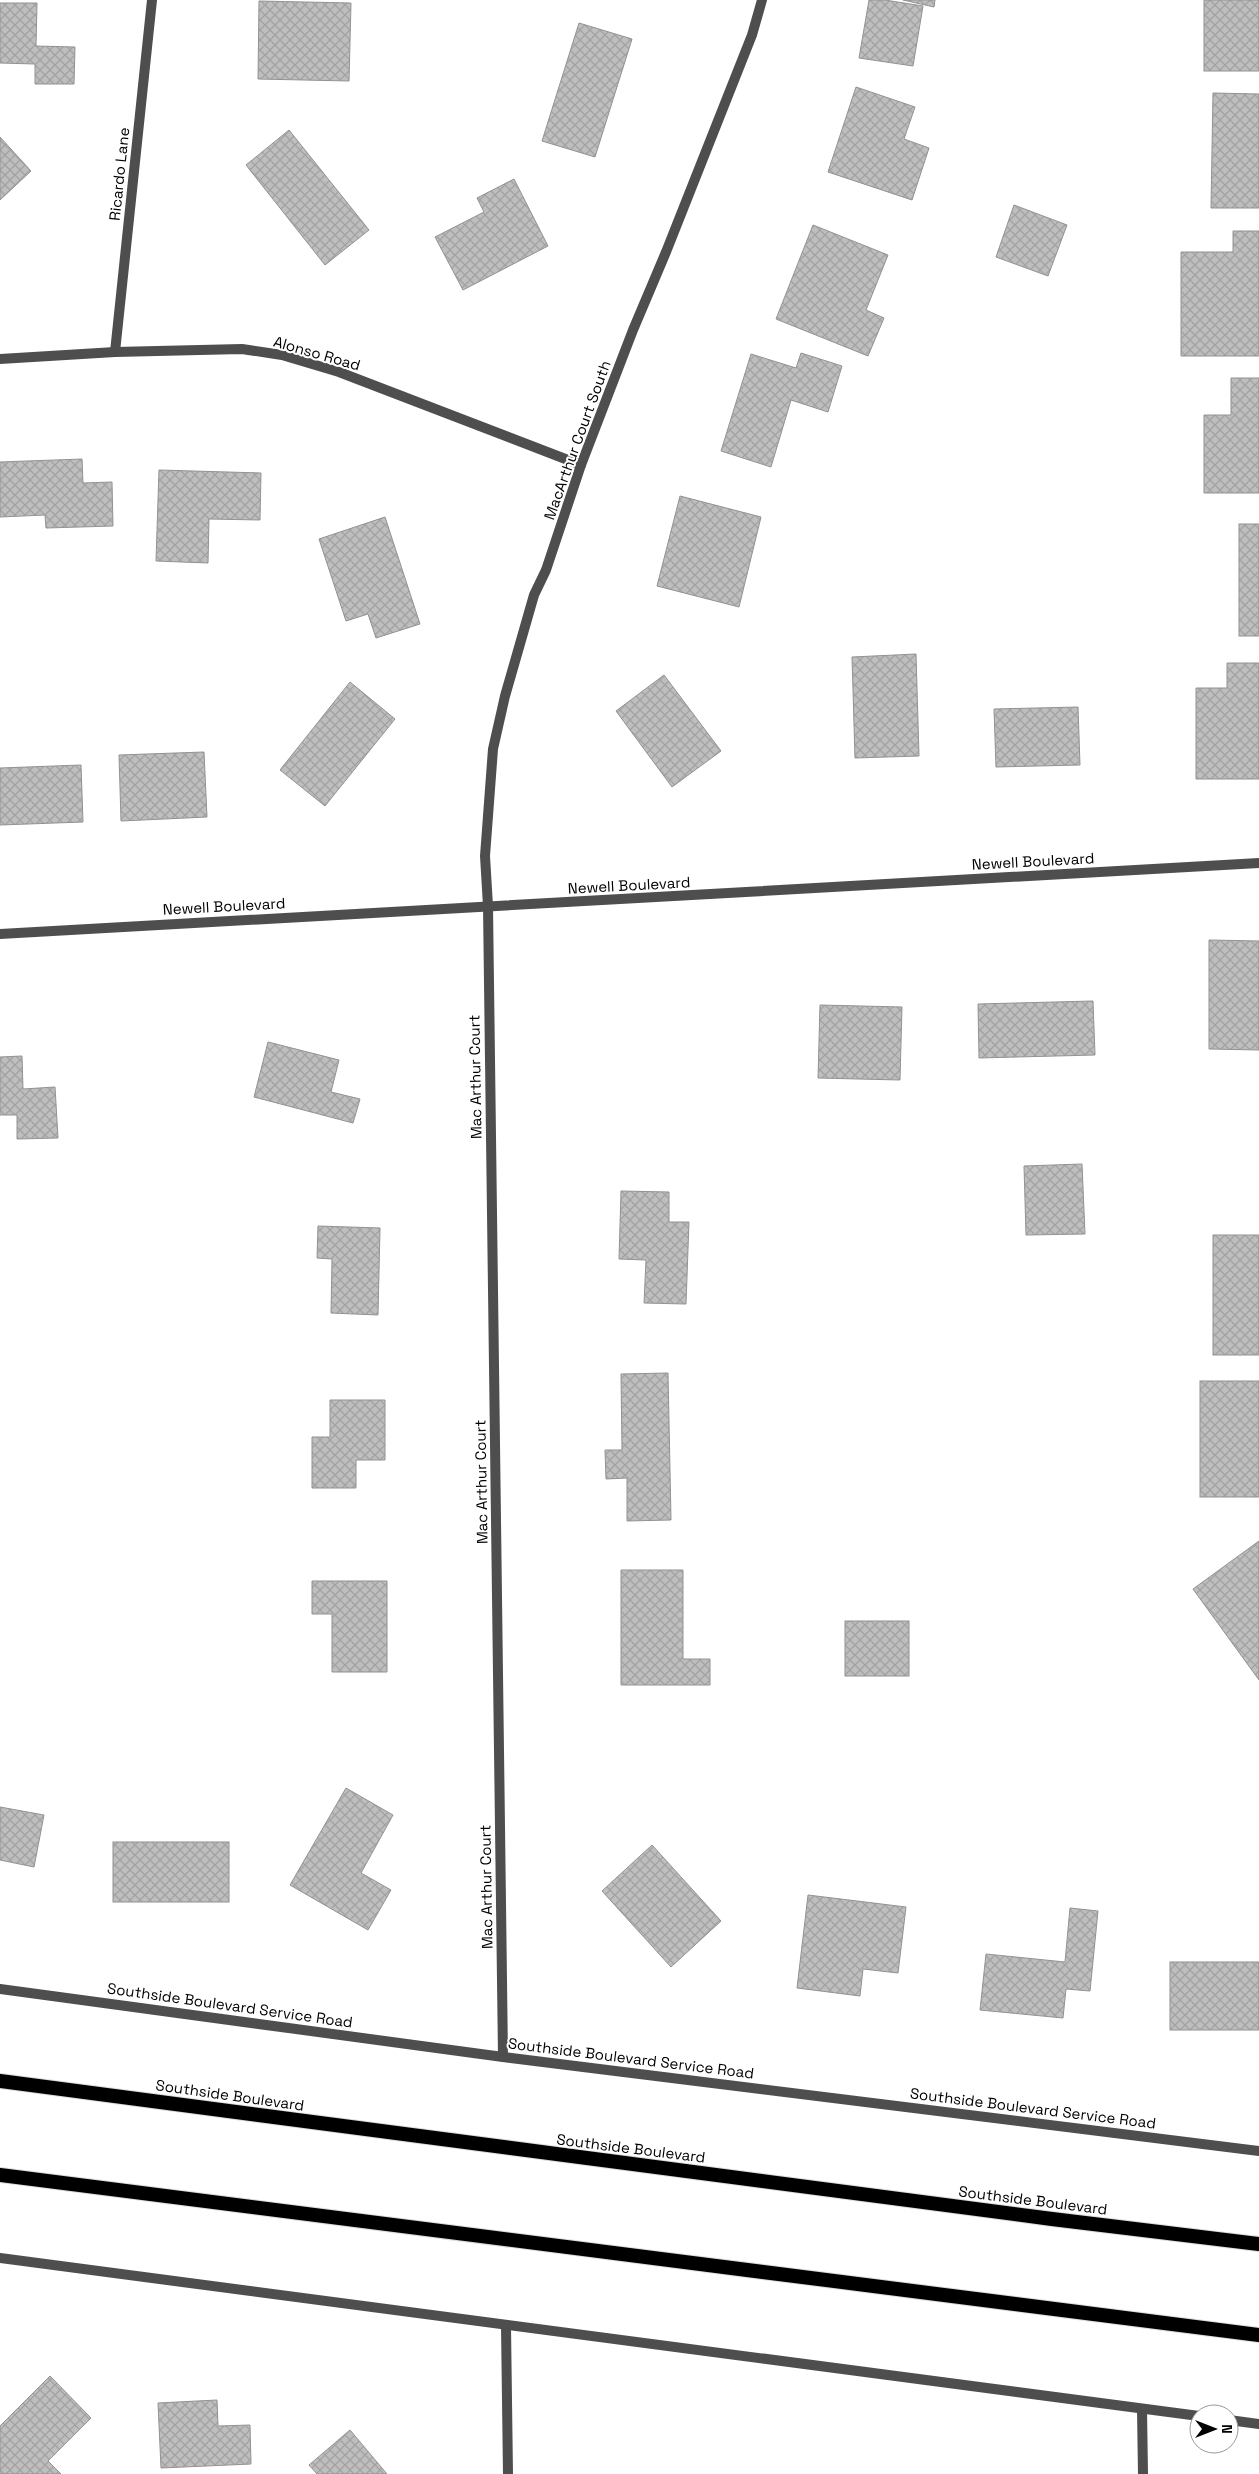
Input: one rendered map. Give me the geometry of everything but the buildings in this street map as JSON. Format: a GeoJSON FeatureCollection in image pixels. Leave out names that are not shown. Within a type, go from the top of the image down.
{"type":"FeatureCollection","features":[{"type":"Feature","properties":{"kind":"highway","name":"Southside Boulevard"},"geometry":{"type":"LineString","coordinates":[[0,2081],[1032,2217],[1259,2244]]}},
{"type":"Feature","properties":{"kind":"highway"},"geometry":{"type":"LineString","coordinates":[[0,2175],[1259,2335]]}},
{"type":"Feature","properties":{"kind":"street","name":"Ricardo Lane"},"geometry":{"type":"LineString","coordinates":[[115,352],[152,0]]}},
{"type":"Feature","properties":{"kind":"street","name":"MacArthur Court South"},"geometry":{"type":"LineString","coordinates":[[488,906],[485,856],[493,749],[505,696],[534,595],[546,570],[581,465],[748,44],[762,0]]}},
{"type":"Feature","properties":{"kind":"street","name":"Alonso Road"},"geometry":{"type":"LineString","coordinates":[[0,359],[115,352],[242,349],[282,355],[339,372],[581,465]]}},
{"type":"Feature","properties":{"kind":"street","name":"Newell Boulevard"},"geometry":{"type":"LineString","coordinates":[[0,934],[488,906],[563,904],[1259,863]]}},
{"type":"Feature","properties":{"kind":"street","name":"Mac Arthur Court"},"geometry":{"type":"LineString","coordinates":[[488,906],[503,2057]]}},
{"type":"Feature","properties":{"kind":"street","name":"Southside Boulevard Service Road"},"geometry":{"type":"LineString","coordinates":[[0,1989],[503,2057],[1259,2151]]}},
{"type":"Feature","properties":{"kind":"street"},"geometry":{"type":"LineString","coordinates":[[0,2258],[1189,2415]]}},
{"type":"Feature","properties":{"kind":"street"},"geometry":{"type":"LineString","coordinates":[[506,2326],[508,2474]]}},
{"type":"Feature","properties":{"kind":"street"},"geometry":{"type":"LineString","coordinates":[[1142,2409],[1143,2474]]}},
{"type":"Feature","properties":{"kind":"street"},"geometry":{"type":"LineString","coordinates":[[1239,2421],[1259,2424]]}}]}
